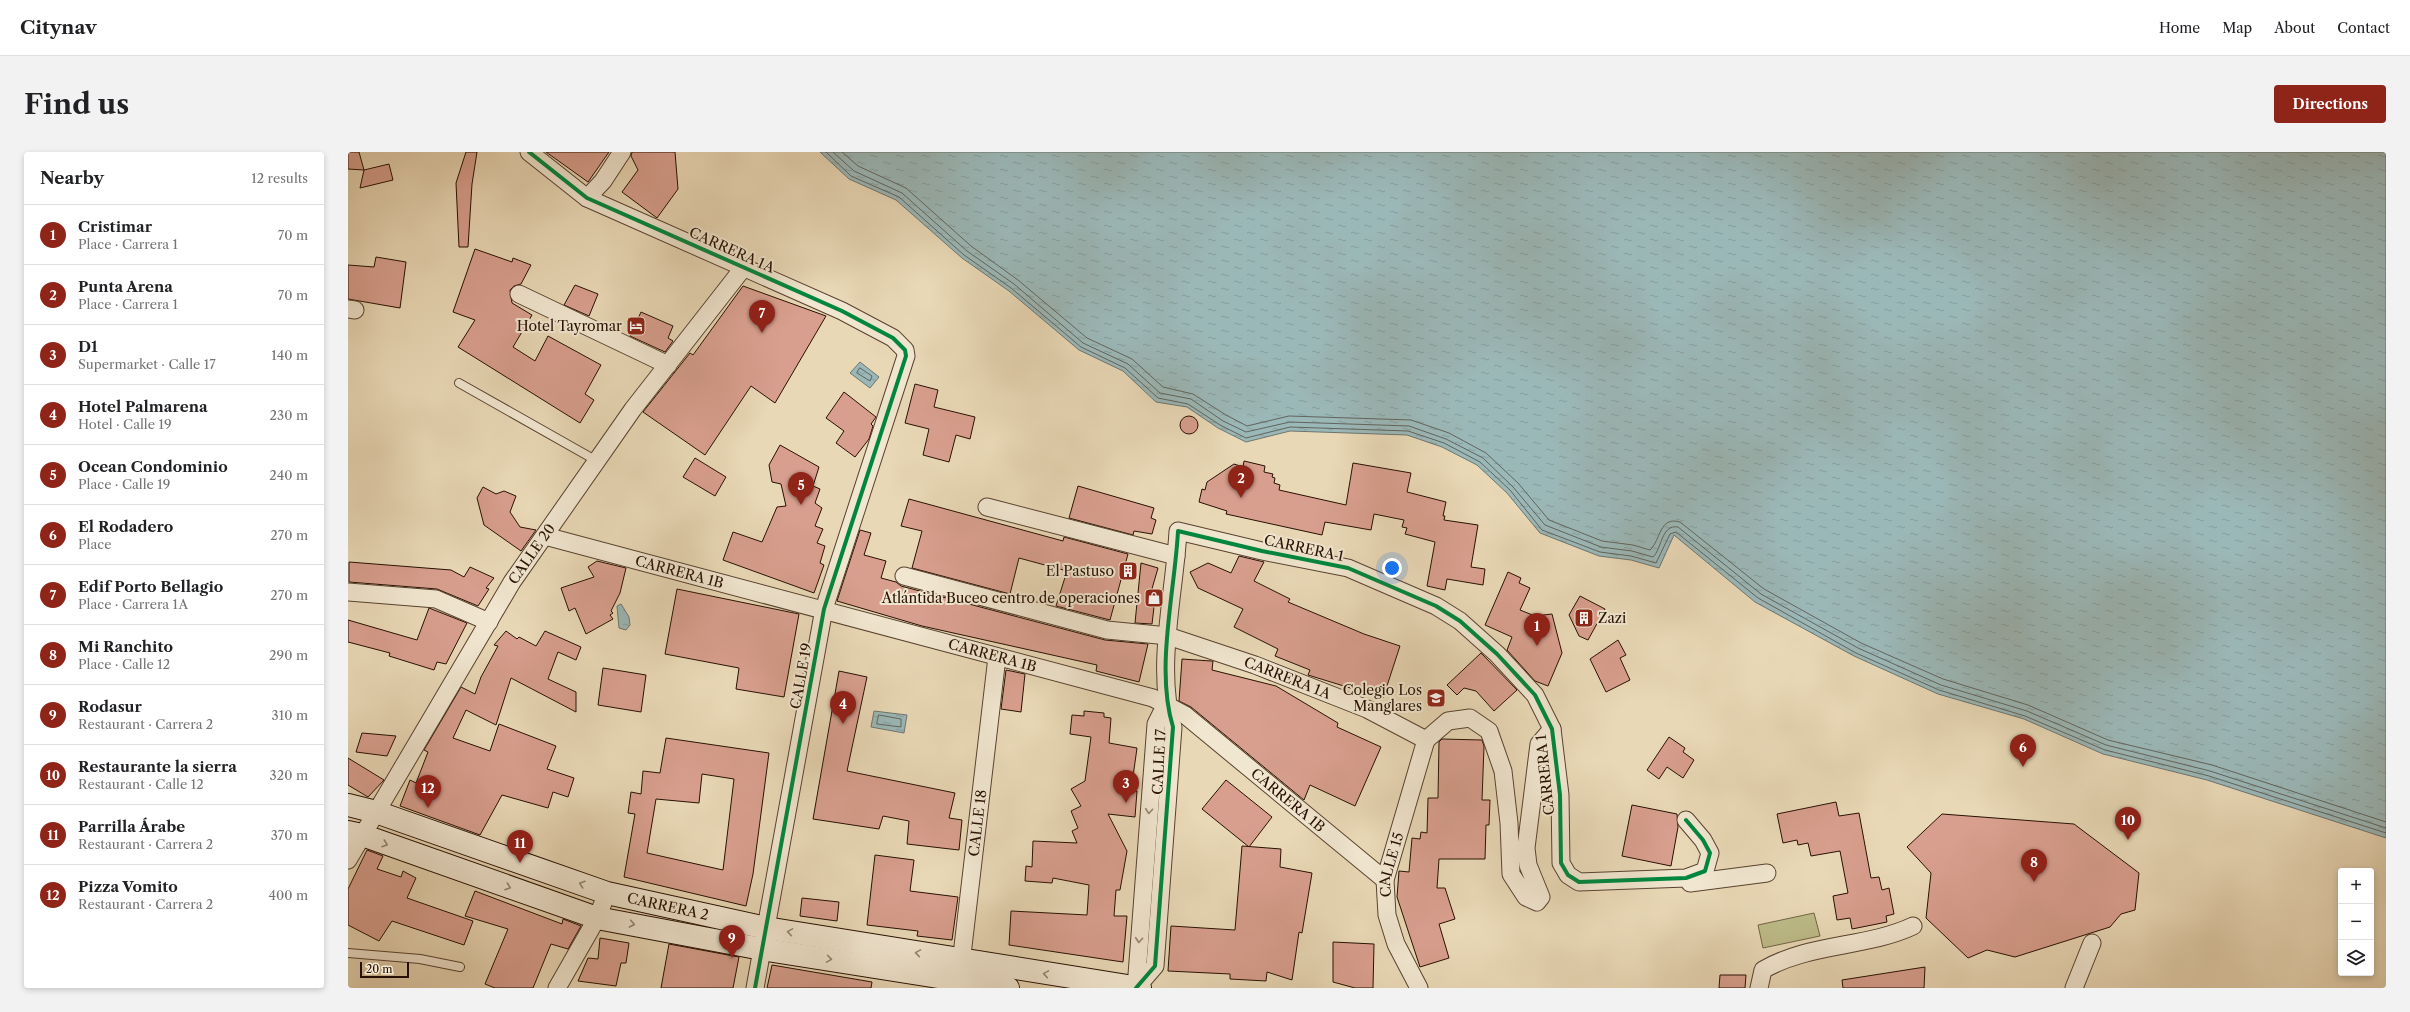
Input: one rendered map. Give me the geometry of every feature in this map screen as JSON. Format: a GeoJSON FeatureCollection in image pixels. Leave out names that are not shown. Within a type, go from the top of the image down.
{"type":"FeatureCollection","features":[{"type":"Feature","properties":{"kind":"street","name":"CARRERA 1A"},"geometry":{"type":"LineString","coordinates":[[529,152],[587,198],[842,311],[893,338],[906,350],[906,356],[900,376]]}},
{"type":"Feature","properties":{"kind":"street"},"geometry":{"type":"LineString","coordinates":[[587,198],[603,182],[622,152]]}},
{"type":"Feature","properties":{"kind":"street","name":"CALLE 20"},"geometry":{"type":"LineString","coordinates":[[348,860],[355,834],[376,812],[512,582],[633,408],[744,267]]}},
{"type":"Feature","properties":{"kind":"street"},"geometry":{"type":"LineString","coordinates":[[519,294],[668,365]]}},
{"type":"Feature","properties":{"kind":"street","name":"CALLE 19"},"geometry":{"type":"LineString","coordinates":[[755,988],[824,609],[900,376]]}},
{"type":"Feature","properties":{"kind":"street"},"geometry":{"type":"LineString","coordinates":[[986,507],[1176,556]]}},
{"type":"Feature","properties":{"kind":"street","name":"CALLE 17"},"geometry":{"type":"LineString","coordinates":[[1136,988],[1155,966],[1173,727],[1166,704],[1168,636],[1178,531]]}},
{"type":"Feature","properties":{"kind":"street","name":"CARRERA 1"},"geometry":{"type":"LineString","coordinates":[[1178,531],[1262,551],[1348,568],[1436,606],[1460,621],[1497,654],[1535,695],[1552,729],[1560,795],[1561,863],[1568,875],[1579,882],[1632,881]]}},
{"type":"Feature","properties":{"kind":"street","name":"CARRERA 1B"},"geometry":{"type":"LineString","coordinates":[[545,536],[824,609],[997,658],[1154,698],[1185,715],[1386,880]]}},
{"type":"Feature","properties":{"kind":"street","name":"CARRERA 1A"},"geometry":{"type":"LineString","coordinates":[[904,576],[1107,630],[1168,636],[1255,665],[1367,709],[1426,740]]}},
{"type":"Feature","properties":{"kind":"street"},"geometry":{"type":"LineString","coordinates":[[348,592],[436,599],[489,622]]}},
{"type":"Feature","properties":{"kind":"street","name":"CALLE 18"},"geometry":{"type":"LineString","coordinates":[[960,976],[997,658]]}},
{"type":"Feature","properties":{"kind":"street","name":"CALLE 17"},"geometry":{"type":"LineString","coordinates":[[1136,988],[1156,724],[1166,704]]}},
{"type":"Feature","properties":{"kind":"street"},"geometry":{"type":"LineString","coordinates":[[1426,740],[1448,721],[1470,718],[1489,731],[1503,770],[1509,823],[1511,874],[1526,897],[1537,902],[1541,897],[1528,865],[1526,848],[1539,744],[1552,729]]}},
{"type":"Feature","properties":{"kind":"street","name":"CALLE 15"},"geometry":{"type":"LineString","coordinates":[[1419,988],[1396,944],[1387,915],[1386,880],[1426,740]]}},
{"type":"Feature","properties":{"kind":"street","name":"CARRERA 2"},"geometry":{"type":"LineString","coordinates":[[348,806],[376,812],[607,893],[764,938]]}},
{"type":"Feature","properties":{"kind":"street"},"geometry":{"type":"LineString","coordinates":[[1632,881],[1686,878],[1705,871],[1710,853],[1703,840],[1686,820]]}},
{"type":"Feature","properties":{"kind":"street","name":"CARRERA 2"},"geometry":{"type":"LineString","coordinates":[[355,834],[597,918],[764,938],[960,976],[1008,988]]}},
{"type":"Feature","properties":{"kind":"street"},"geometry":{"type":"LineString","coordinates":[[1145,866],[1162,868]]}},
{"type":"Feature","properties":{"kind":"street"},"geometry":{"type":"LineString","coordinates":[[1632,881],[1688,884],[1767,873]]}},
{"type":"Feature","properties":{"kind":"street"},"geometry":{"type":"LineString","coordinates":[[557,988],[597,918],[607,893]]}},
{"type":"Feature","properties":{"kind":"street"},"geometry":{"type":"LineString","coordinates":[[1759,988],[1763,970],[1777,962],[1809,952],[1866,939],[1913,926]]}},
{"type":"Feature","properties":{"kind":"street"},"geometry":{"type":"LineString","coordinates":[[2074,988],[2092,942]]}},
{"type":"Feature","properties":{"kind":"street","name":"CARRERA 2"},"geometry":{"type":"LineString","coordinates":[[960,976],[1140,988]]}},
{"type":"Feature","properties":{"kind":"lane"},"geometry":{"type":"LineString","coordinates":[[459,383],[597,461]]}},
{"type":"Feature","properties":{"kind":"lane"},"geometry":{"type":"LineString","coordinates":[[348,953],[420,959],[460,967]]}},
{"type":"Feature","properties":{"kind":"shaded area"},"geometry":{"type":"Polygon","coordinates":[[[1814,913],[1820,936],[1763,948],[1758,925],[1814,913]]]}},
{"type":"Feature","properties":{"kind":"water"},"geometry":{"type":"Polygon","coordinates":[[[820,152],[2386,152],[2386,838],[2207,780],[2103,754],[2024,719],[1938,694],[1854,656],[1755,602],[1674,535],[1659,568],[1631,560],[1599,556],[1540,533],[1507,493],[1477,465],[1442,447],[1407,435],[1290,431],[1246,442],[1218,428],[1187,407],[1156,402],[1123,371],[1079,350],[1009,291],[962,258],[896,200],[849,179],[820,152]]]}},
{"type":"Feature","properties":{"kind":"water"},"geometry":{"type":"Polygon","coordinates":[[[860,362],[879,377],[870,388],[850,373],[860,362]]]}},
{"type":"Feature","properties":{"kind":"water"},"geometry":{"type":"Polygon","coordinates":[[[621,604],[629,617],[630,625],[626,630],[619,628],[617,606],[621,604]]]}},
{"type":"Feature","properties":{"kind":"water"},"geometry":{"type":"Polygon","coordinates":[[[874,711],[907,715],[904,733],[871,727],[874,711]]]}},
{"type":"Feature","properties":{"kind":"building"},"geometry":{"type":"Polygon","coordinates":[[[348,152],[359,152],[364,170],[348,169],[348,152]]]}},
{"type":"Feature","properties":{"kind":"building"},"geometry":{"type":"Polygon","coordinates":[[[466,152],[477,152],[472,184],[468,247],[459,247],[456,183],[466,152]]]}},
{"type":"Feature","properties":{"kind":"building"},"geometry":{"type":"Polygon","coordinates":[[[546,152],[609,152],[588,182],[546,152]]]}},
{"type":"Feature","properties":{"kind":"building"},"geometry":{"type":"Polygon","coordinates":[[[632,152],[675,152],[678,189],[657,218],[622,192],[638,170],[631,156],[632,152]]]}},
{"type":"Feature","properties":{"kind":"building"},"geometry":{"type":"Polygon","coordinates":[[[389,164],[393,180],[360,188],[364,170],[389,164]]]}},
{"type":"Feature","properties":{"kind":"building"},"geometry":{"type":"Polygon","coordinates":[[[475,249],[512,262],[513,258],[531,265],[521,284],[514,286],[510,290],[512,303],[532,315],[513,347],[535,361],[548,336],[601,365],[585,394],[594,400],[580,423],[458,347],[475,320],[453,312],[475,249]]]}},
{"type":"Feature","properties":{"kind":"building"},"geometry":{"type":"Polygon","coordinates":[[[376,257],[406,262],[400,308],[348,299],[348,265],[374,267],[376,257]]]}},
{"type":"Feature","properties":{"kind":"building"},"geometry":{"type":"Polygon","coordinates":[[[575,285],[598,294],[589,316],[564,305],[575,285]]]}},
{"type":"Feature","properties":{"kind":"building"},"geometry":{"type":"Polygon","coordinates":[[[743,286],[826,316],[775,403],[751,386],[705,455],[643,412],[690,353],[693,355],[743,286]]]}},
{"type":"Feature","properties":{"kind":"building"},"geometry":{"type":"Polygon","coordinates":[[[641,312],[673,326],[668,338],[673,341],[665,352],[630,336],[641,312]]]}},
{"type":"Feature","properties":{"kind":"building"},"geometry":{"type":"Polygon","coordinates":[[[915,384],[938,390],[934,407],[975,417],[970,439],[956,435],[949,462],[923,455],[929,429],[905,423],[915,384]]]}},
{"type":"Feature","properties":{"kind":"building"},"geometry":{"type":"Polygon","coordinates":[[[844,392],[876,417],[871,424],[873,426],[869,439],[855,457],[836,443],[844,431],[826,418],[844,392]]]}},
{"type":"Feature","properties":{"kind":"building"},"geometry":{"type":"Polygon","coordinates":[[[1189,416],[1195,419],[1198,425],[1195,431],[1189,434],[1183,431],[1180,425],[1183,419],[1189,416]]]}},
{"type":"Feature","properties":{"kind":"building"},"geometry":{"type":"Polygon","coordinates":[[[780,445],[819,467],[813,486],[820,489],[815,503],[822,508],[815,526],[823,529],[817,543],[825,546],[820,563],[824,565],[814,593],[723,560],[733,532],[762,542],[777,507],[786,506],[781,484],[772,482],[769,465],[780,445]]]}},
{"type":"Feature","properties":{"kind":"building"},"geometry":{"type":"Polygon","coordinates":[[[695,458],[726,477],[715,496],[683,477],[695,458]]]}},
{"type":"Feature","properties":{"kind":"building"},"geometry":{"type":"Polygon","coordinates":[[[1244,461],[1265,466],[1264,472],[1273,474],[1272,477],[1275,478],[1274,483],[1280,485],[1279,490],[1346,505],[1353,463],[1411,473],[1407,492],[1446,502],[1443,516],[1445,516],[1444,520],[1478,525],[1471,567],[1485,569],[1483,585],[1447,579],[1445,590],[1427,586],[1435,542],[1405,534],[1407,528],[1402,527],[1404,520],[1374,514],[1371,530],[1325,522],[1322,535],[1226,514],[1227,511],[1199,502],[1202,489],[1205,490],[1207,482],[1234,464],[1243,467],[1244,461]]]}},
{"type":"Feature","properties":{"kind":"building"},"geometry":{"type":"Polygon","coordinates":[[[1078,486],[1154,508],[1151,518],[1156,520],[1152,534],[1134,531],[1133,535],[1069,518],[1078,486]]]}},
{"type":"Feature","properties":{"kind":"building"},"geometry":{"type":"Polygon","coordinates":[[[483,487],[496,494],[504,491],[516,496],[510,512],[520,527],[536,530],[521,551],[484,525],[477,498],[483,487]]]}},
{"type":"Feature","properties":{"kind":"building"},"geometry":{"type":"Polygon","coordinates":[[[909,499],[1063,541],[1064,537],[1128,554],[1110,620],[1056,606],[1067,571],[1019,558],[1010,594],[912,568],[922,531],[901,526],[909,499]]]}},
{"type":"Feature","properties":{"kind":"building"},"geometry":{"type":"Polygon","coordinates":[[[860,530],[871,533],[864,555],[886,561],[881,578],[896,582],[901,586],[1105,640],[1148,644],[1139,682],[1096,671],[1097,665],[922,626],[837,601],[860,530]]]}},
{"type":"Feature","properties":{"kind":"building"},"geometry":{"type":"Polygon","coordinates":[[[1239,556],[1264,562],[1254,581],[1290,599],[1288,602],[1364,634],[1400,646],[1383,698],[1308,675],[1310,670],[1275,656],[1278,649],[1234,627],[1243,609],[1198,588],[1190,572],[1208,563],[1231,573],[1239,556]]]}},
{"type":"Feature","properties":{"kind":"building"},"geometry":{"type":"Polygon","coordinates":[[[597,561],[626,568],[620,593],[611,611],[613,613],[610,615],[613,619],[586,634],[575,608],[569,611],[561,588],[594,577],[588,567],[597,561]]]}},
{"type":"Feature","properties":{"kind":"building"},"geometry":{"type":"Polygon","coordinates":[[[349,562],[451,570],[464,577],[470,567],[494,578],[486,588],[489,589],[478,606],[437,589],[349,582],[349,562]]]}},
{"type":"Feature","properties":{"kind":"building"},"geometry":{"type":"Polygon","coordinates":[[[1141,563],[1158,568],[1147,606],[1154,607],[1152,624],[1135,623],[1141,563]]]}},
{"type":"Feature","properties":{"kind":"building"},"geometry":{"type":"Polygon","coordinates":[[[1508,572],[1521,578],[1519,583],[1530,588],[1520,610],[1535,616],[1552,614],[1562,653],[1548,686],[1535,681],[1507,650],[1512,637],[1485,625],[1508,572]]]}},
{"type":"Feature","properties":{"kind":"building"},"geometry":{"type":"Polygon","coordinates":[[[677,589],[799,614],[784,697],[736,689],[739,668],[665,654],[677,589]]]}},
{"type":"Feature","properties":{"kind":"building","name":"Zazi"},"geometry":{"type":"Polygon","coordinates":[[[1580,596],[1605,609],[1588,640],[1579,636],[1569,615],[1580,596]]]}},
{"type":"Feature","properties":{"kind":"building"},"geometry":{"type":"Polygon","coordinates":[[[429,608],[467,623],[446,664],[437,662],[434,670],[389,656],[390,653],[348,642],[348,620],[417,640],[429,608]]]}},
{"type":"Feature","properties":{"kind":"building"},"geometry":{"type":"Polygon","coordinates":[[[506,631],[517,639],[519,637],[536,646],[545,631],[581,647],[576,660],[558,652],[548,679],[576,692],[576,712],[511,678],[496,725],[466,710],[453,738],[490,751],[499,724],[556,746],[547,769],[574,778],[568,797],[553,792],[548,808],[502,795],[480,835],[400,806],[410,780],[416,783],[428,752],[424,750],[461,687],[475,694],[481,677],[498,646],[494,645],[506,631]]]}},
{"type":"Feature","properties":{"kind":"building"},"geometry":{"type":"Polygon","coordinates":[[[1618,640],[1626,655],[1620,658],[1630,680],[1606,692],[1590,659],[1618,640]]]}},
{"type":"Feature","properties":{"kind":"building"},"geometry":{"type":"Polygon","coordinates":[[[1481,653],[1517,690],[1494,711],[1476,691],[1464,688],[1457,695],[1447,685],[1481,653]]]}},
{"type":"Feature","properties":{"kind":"building"},"geometry":{"type":"Polygon","coordinates":[[[1182,659],[1213,661],[1212,670],[1276,686],[1338,723],[1337,727],[1381,747],[1355,806],[1310,785],[1304,800],[1191,707],[1179,701],[1182,659]]]}},
{"type":"Feature","properties":{"kind":"building"},"geometry":{"type":"Polygon","coordinates":[[[603,668],[646,675],[641,712],[598,705],[603,668]]]}},
{"type":"Feature","properties":{"kind":"building"},"geometry":{"type":"Polygon","coordinates":[[[1006,670],[1025,674],[1021,712],[1001,709],[1006,670]]]}},
{"type":"Feature","properties":{"kind":"building"},"geometry":{"type":"Polygon","coordinates":[[[839,671],[867,677],[847,771],[955,793],[949,818],[962,820],[959,850],[907,844],[909,821],[883,816],[879,829],[813,819],[839,671]]]}},
{"type":"Feature","properties":{"kind":"building"},"geometry":{"type":"Polygon","coordinates":[[[1084,711],[1104,713],[1104,717],[1111,718],[1109,743],[1137,748],[1131,791],[1137,791],[1135,817],[1108,814],[1127,851],[1120,890],[1116,890],[1114,916],[1127,916],[1123,962],[1009,945],[1011,911],[1087,915],[1089,885],[1053,878],[1052,883],[1025,881],[1026,866],[1032,867],[1033,841],[1077,843],[1072,831],[1078,828],[1071,811],[1081,806],[1071,789],[1085,781],[1091,737],[1070,734],[1072,715],[1084,716],[1084,711]]]}},
{"type":"Feature","properties":{"kind":"building"},"geometry":{"type":"Polygon","coordinates":[[[362,733],[396,736],[387,756],[356,752],[362,733]]]}},
{"type":"Feature","properties":{"kind":"building"},"geometry":{"type":"Polygon","coordinates":[[[1669,737],[1685,748],[1683,752],[1694,760],[1683,778],[1667,767],[1659,779],[1647,770],[1669,737]]]}},
{"type":"Feature","properties":{"kind":"building"},"geometry":{"type":"Polygon","coordinates":[[[666,738],[769,753],[753,874],[746,906],[624,877],[635,814],[628,813],[631,792],[641,794],[643,771],[660,773],[666,738]],[[702,774],[699,803],[656,799],[647,853],[723,870],[734,779],[702,774]]]}},
{"type":"Feature","properties":{"kind":"building"},"geometry":{"type":"Polygon","coordinates":[[[1442,739],[1482,740],[1484,746],[1482,800],[1490,800],[1489,825],[1486,825],[1485,859],[1439,859],[1437,888],[1445,888],[1455,919],[1439,924],[1449,958],[1420,967],[1397,897],[1399,871],[1409,872],[1412,838],[1420,839],[1421,832],[1427,833],[1428,798],[1438,798],[1439,742],[1442,739]]]}},
{"type":"Feature","properties":{"kind":"building"},"geometry":{"type":"Polygon","coordinates":[[[348,758],[384,780],[368,797],[348,785],[348,758]]]}},
{"type":"Feature","properties":{"kind":"building"},"geometry":{"type":"Polygon","coordinates":[[[1226,780],[1272,817],[1249,847],[1202,809],[1226,780]]]}},
{"type":"Feature","properties":{"kind":"building"},"geometry":{"type":"Polygon","coordinates":[[[1836,802],[1839,816],[1859,813],[1871,878],[1879,877],[1882,890],[1889,888],[1894,914],[1886,916],[1887,922],[1852,929],[1850,918],[1837,920],[1833,896],[1848,893],[1840,851],[1811,856],[1808,843],[1798,845],[1797,840],[1783,843],[1777,814],[1836,802]]]}},
{"type":"Feature","properties":{"kind":"building"},"geometry":{"type":"Polygon","coordinates":[[[1632,805],[1677,814],[1678,827],[1671,866],[1622,856],[1632,805]]]}},
{"type":"Feature","properties":{"kind":"building"},"geometry":{"type":"Polygon","coordinates":[[[1942,814],[2074,824],[2139,873],[2135,910],[2121,914],[2110,927],[2015,957],[1987,950],[1968,958],[1926,918],[1931,873],[1907,847],[1942,814]]]}},
{"type":"Feature","properties":{"kind":"building"},"geometry":{"type":"Polygon","coordinates":[[[1242,846],[1281,849],[1280,867],[1312,873],[1302,933],[1299,932],[1292,980],[1267,972],[1266,981],[1230,979],[1230,974],[1168,971],[1171,926],[1235,930],[1242,846]]]}},
{"type":"Feature","properties":{"kind":"building"},"geometry":{"type":"Polygon","coordinates":[[[367,850],[383,856],[377,869],[401,877],[403,871],[416,878],[407,898],[473,921],[464,945],[392,921],[379,941],[348,925],[348,889],[367,850]]]}},
{"type":"Feature","properties":{"kind":"building"},"geometry":{"type":"Polygon","coordinates":[[[875,855],[914,860],[910,891],[958,897],[952,940],[917,936],[918,931],[867,925],[875,855]]]}},
{"type":"Feature","properties":{"kind":"building"},"geometry":{"type":"Polygon","coordinates":[[[475,891],[562,924],[563,919],[581,926],[568,949],[551,944],[533,988],[495,988],[485,984],[508,929],[465,916],[475,891]]]}},
{"type":"Feature","properties":{"kind":"building"},"geometry":{"type":"Polygon","coordinates":[[[802,898],[839,902],[837,921],[800,916],[802,898]]]}},
{"type":"Feature","properties":{"kind":"building"},"geometry":{"type":"Polygon","coordinates":[[[600,938],[629,943],[626,963],[621,963],[616,986],[578,981],[588,958],[598,959],[600,938]]]}},
{"type":"Feature","properties":{"kind":"building"},"geometry":{"type":"Polygon","coordinates":[[[1333,942],[1374,944],[1373,988],[1355,988],[1333,982],[1333,942]]]}},
{"type":"Feature","properties":{"kind":"building"},"geometry":{"type":"Polygon","coordinates":[[[669,944],[739,957],[733,988],[661,988],[669,944]]]}},
{"type":"Feature","properties":{"kind":"building"},"geometry":{"type":"Polygon","coordinates":[[[772,965],[872,982],[871,988],[767,988],[772,965]]]}},
{"type":"Feature","properties":{"kind":"building"},"geometry":{"type":"Polygon","coordinates":[[[1925,967],[1924,988],[1843,988],[1842,980],[1925,967]]]}},
{"type":"Feature","properties":{"kind":"building"},"geometry":{"type":"Polygon","coordinates":[[[1720,975],[1746,975],[1745,988],[1719,988],[1720,975]]]}},
{"type":"Feature","properties":{"kind":"cycle path"},"geometry":{"type":"LineString","coordinates":[[529,152],[587,198],[842,311],[893,338],[905,350],[906,356],[824,609],[755,988]]}},
{"type":"Feature","properties":{"kind":"cycle path"},"geometry":{"type":"LineString","coordinates":[[1136,988],[1155,966],[1173,727],[1168,704],[1166,655],[1178,531],[1262,551],[1348,568],[1436,606],[1460,621],[1497,654],[1535,695],[1552,729],[1560,795],[1561,863],[1568,875],[1579,882],[1686,878],[1705,871],[1710,853],[1703,840],[1686,820]]}},
{"type":"Feature","properties":{"kind":"place","name":"Hotel Tayromar"},"geometry":{"type":"Point","coordinates":[636,326]}},
{"type":"Feature","properties":{"kind":"place","name":"Edif Porto Bellagio"},"geometry":{"type":"Point","coordinates":[762,333]}},
{"type":"Feature","properties":{"kind":"place","name":"Punta Arena"},"geometry":{"type":"Point","coordinates":[1241,498]}},
{"type":"Feature","properties":{"kind":"place","name":"Ocean Condominio"},"geometry":{"type":"Point","coordinates":[801,505]}},
{"type":"Feature","properties":{"kind":"place","name":"El Pastuso"},"geometry":{"type":"Point","coordinates":[1128,571]}},
{"type":"Feature","properties":{"kind":"place","name":"Atlántida Buceo centro de operaciones"},"geometry":{"type":"Point","coordinates":[1154,598]}},
{"type":"Feature","properties":{"kind":"place","name":"Zazi"},"geometry":{"type":"Point","coordinates":[1584,618]}},
{"type":"Feature","properties":{"kind":"place","name":"Cristimar"},"geometry":{"type":"Point","coordinates":[1537,646]}},
{"type":"Feature","properties":{"kind":"place","name":"Colegio Los Manglares"},"geometry":{"type":"Point","coordinates":[1436,698]}},
{"type":"Feature","properties":{"kind":"place","name":"Hotel Palmarena"},"geometry":{"type":"Point","coordinates":[843,724]}},
{"type":"Feature","properties":{"kind":"place","name":"El Rodadero"},"geometry":{"type":"Point","coordinates":[2023,767]}},
{"type":"Feature","properties":{"kind":"place","name":"D1"},"geometry":{"type":"Point","coordinates":[1126,803]}},
{"type":"Feature","properties":{"kind":"place","name":"Pizza Vomito"},"geometry":{"type":"Point","coordinates":[428,808]}},
{"type":"Feature","properties":{"kind":"place","name":"Restaurante la sierra"},"geometry":{"type":"Point","coordinates":[2128,840]}},
{"type":"Feature","properties":{"kind":"place","name":"Parrilla Árabe"},"geometry":{"type":"Point","coordinates":[520,863]}},
{"type":"Feature","properties":{"kind":"place","name":"Mi Ranchito"},"geometry":{"type":"Point","coordinates":[2034,882]}},
{"type":"Feature","properties":{"kind":"place","name":"Rodasur"},"geometry":{"type":"Point","coordinates":[732,958]}}]}
